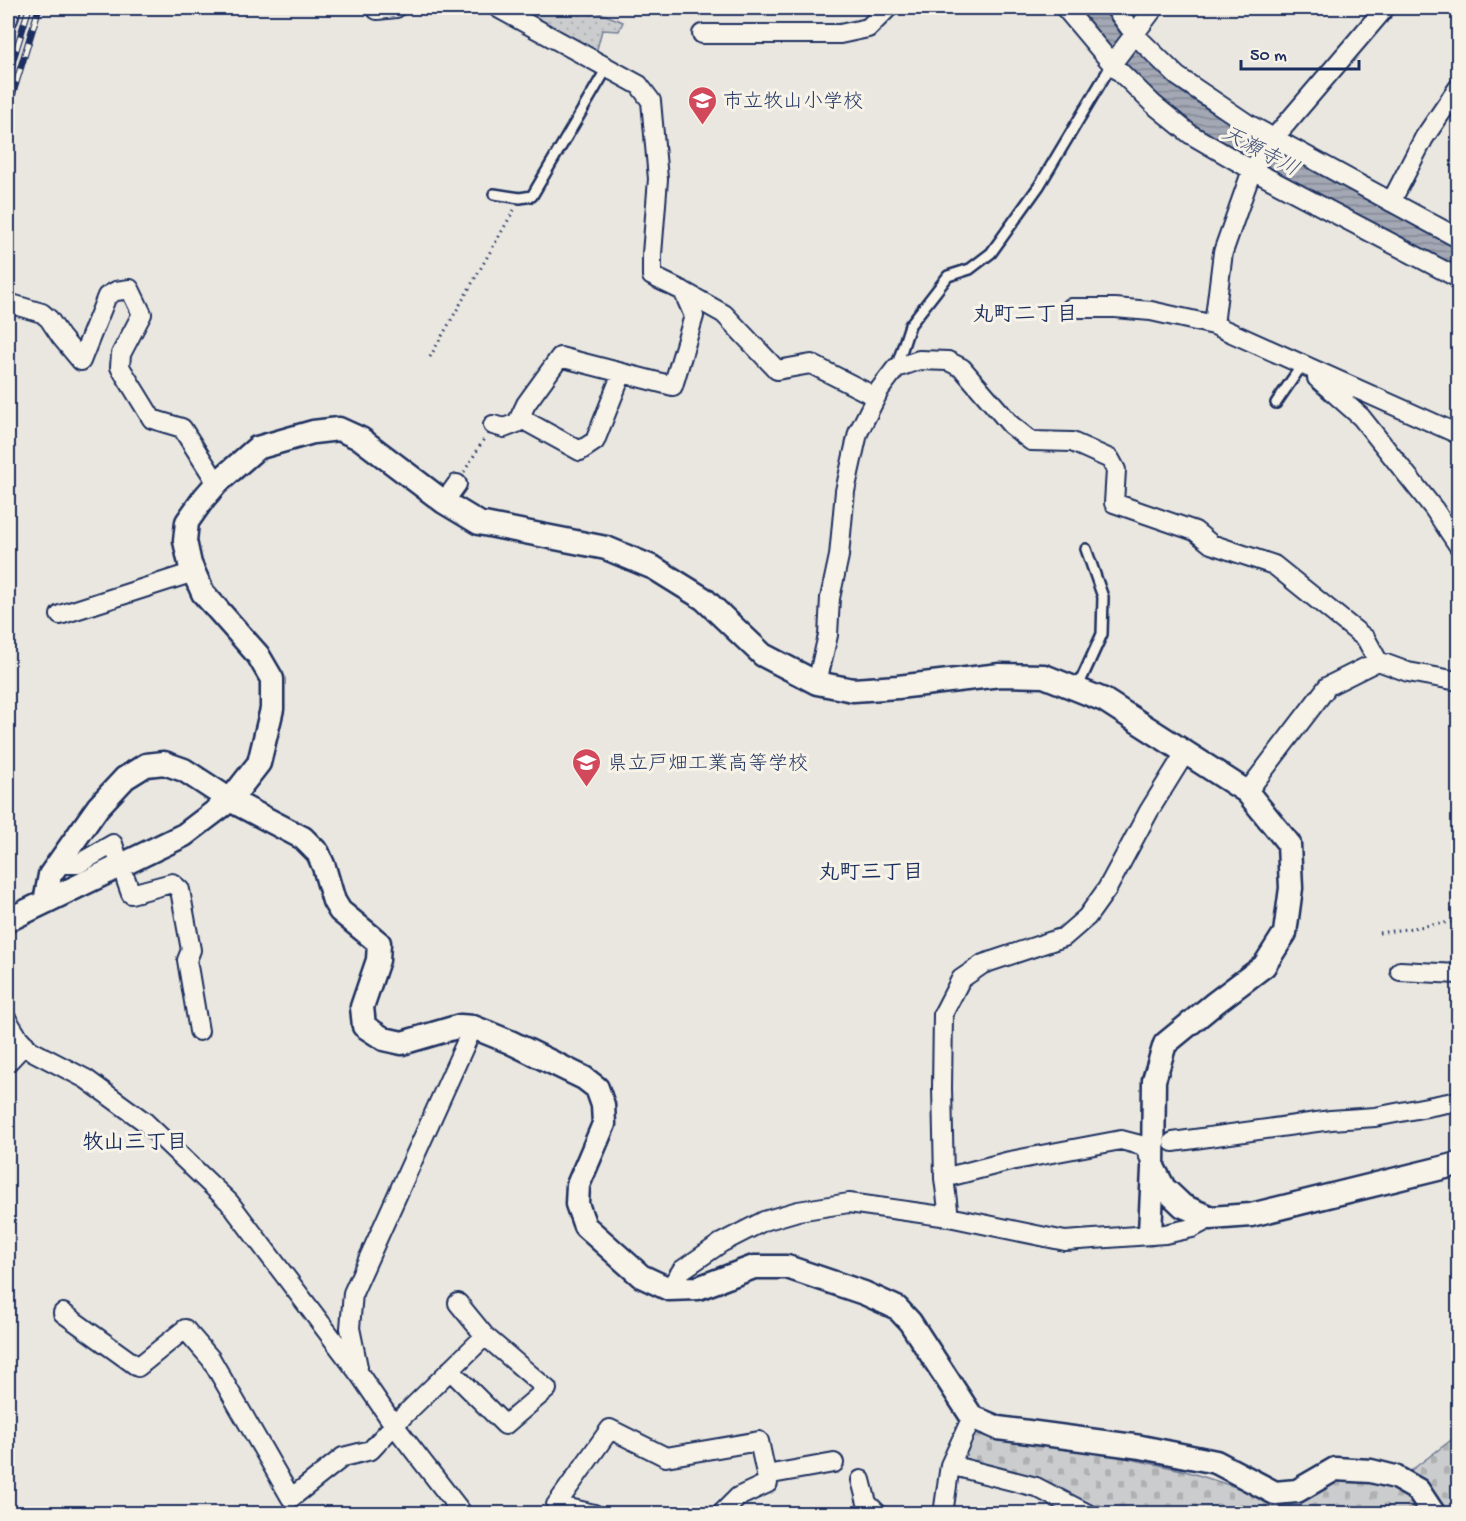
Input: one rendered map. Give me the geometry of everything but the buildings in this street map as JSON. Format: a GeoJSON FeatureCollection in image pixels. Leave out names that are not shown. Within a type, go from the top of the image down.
{"type":"FeatureCollection","features":[{"type":"Feature","properties":{"kind":"street"},"geometry":{"type":"LineString","coordinates":[[8,19],[11,8]]}},
{"type":"Feature","properties":{"kind":"street"},"geometry":{"type":"LineString","coordinates":[[377,10],[396,8]]}},
{"type":"Feature","properties":{"kind":"street"},"geometry":{"type":"LineString","coordinates":[[498,8],[639,85],[651,101],[658,179],[652,276],[724,314],[777,370],[811,364],[876,397]]}},
{"type":"Feature","properties":{"kind":"street"},"geometry":{"type":"LineString","coordinates":[[702,34],[840,34],[868,28],[888,8]]}},
{"type":"Feature","properties":{"kind":"street"},"geometry":{"type":"LineString","coordinates":[[1065,8],[1112,64],[1153,104],[1190,134],[1252,170],[1458,279]]}},
{"type":"Feature","properties":{"kind":"street"},"geometry":{"type":"LineString","coordinates":[[1115,8],[1134,34],[1177,76],[1248,124],[1458,238]]}},
{"type":"Feature","properties":{"kind":"street"},"geometry":{"type":"LineString","coordinates":[[1112,64],[1154,8]]}},
{"type":"Feature","properties":{"kind":"street"},"geometry":{"type":"LineString","coordinates":[[1214,325],[1223,252],[1252,170],[1274,138],[1385,8]]}},
{"type":"Feature","properties":{"kind":"street"},"geometry":{"type":"LineString","coordinates":[[1391,202],[1424,138],[1458,88]]}},
{"type":"Feature","properties":{"kind":"street"},"geometry":{"type":"LineString","coordinates":[[8,303],[42,313],[81,361],[107,296],[116,291],[130,289],[142,314],[121,354],[120,367],[152,419],[182,428],[217,483]]}},
{"type":"Feature","properties":{"kind":"street"},"geometry":{"type":"LineString","coordinates":[[493,425],[504,428],[517,423],[526,404],[560,357],[673,386],[694,316],[683,291]]}},
{"type":"Feature","properties":{"kind":"street"},"geometry":{"type":"LineString","coordinates":[[1071,308],[1150,311],[1214,325],[1458,434]]}},
{"type":"Feature","properties":{"kind":"street"},"geometry":{"type":"LineString","coordinates":[[817,683],[828,635],[830,598],[839,556],[845,491],[858,433],[876,397],[896,368],[919,360],[948,362],[962,368],[1011,425],[1031,441],[1072,442],[1110,459],[1116,470],[1114,503],[1195,531],[1211,544],[1274,565],[1366,639],[1378,661],[1408,672],[1458,681]]}},
{"type":"Feature","properties":{"kind":"street"},"geometry":{"type":"LineString","coordinates":[[1302,365],[1361,417],[1434,509],[1458,545]]}},
{"type":"Feature","properties":{"kind":"street"},"geometry":{"type":"LineString","coordinates":[[519,418],[580,451],[595,441],[622,373]]}},
{"type":"Feature","properties":{"kind":"street"},"geometry":{"type":"LineString","coordinates":[[8,920],[184,835],[230,800],[259,763],[272,709],[272,679],[258,655],[203,593],[185,541],[187,522],[217,483],[257,448],[313,432],[339,429],[361,439],[451,493],[478,523],[606,548],[654,568],[704,599],[763,655],[817,683],[853,690],[1000,675],[1044,676],[1104,700],[1246,792],[1289,844],[1292,888],[1285,933],[1264,966],[1165,1044],[1154,1080],[1150,1233]]}},
{"type":"Feature","properties":{"kind":"street"},"geometry":{"type":"LineString","coordinates":[[60,615],[194,572]]}},
{"type":"Feature","properties":{"kind":"street"},"geometry":{"type":"LineString","coordinates":[[1246,792],[1328,686],[1378,661]]}},
{"type":"Feature","properties":{"kind":"street"},"geometry":{"type":"LineString","coordinates":[[949,1217],[944,1178],[943,1014],[961,979],[983,964],[1064,938],[1087,917],[1107,889],[1149,811],[1185,753]]}},
{"type":"Feature","properties":{"kind":"street"},"geometry":{"type":"LineString","coordinates":[[45,902],[50,875],[98,807],[125,778],[146,765],[164,763],[184,770],[230,800],[303,838],[318,853],[334,901],[340,911],[379,943],[378,960],[362,1007],[364,1026],[384,1039],[402,1043],[460,1026],[474,1027],[584,1078],[597,1088],[603,1105],[604,1124],[578,1185],[577,1204],[585,1226],[641,1276],[669,1289],[698,1288],[754,1267],[787,1267],[864,1293],[897,1308],[910,1322],[972,1417],[998,1428],[1141,1447],[1216,1462],[1275,1493],[1297,1491],[1335,1468],[1371,1471],[1395,1477],[1418,1490],[1434,1514]]}},
{"type":"Feature","properties":{"kind":"street"},"geometry":{"type":"LineString","coordinates":[[59,864],[78,864],[113,844],[116,853]]}},
{"type":"Feature","properties":{"kind":"street"},"geometry":{"type":"LineString","coordinates":[[126,880],[131,894],[172,883],[180,890],[191,950],[187,960],[199,1030]]}},
{"type":"Feature","properties":{"kind":"street"},"geometry":{"type":"LineString","coordinates":[[1400,971],[1458,974]]}},
{"type":"Feature","properties":{"kind":"street"},"geometry":{"type":"LineString","coordinates":[[8,1021],[30,1050],[86,1079],[145,1122],[229,1202],[360,1375],[394,1425],[463,1514]]}},
{"type":"Feature","properties":{"kind":"street"},"geometry":{"type":"LineString","coordinates":[[360,1375],[350,1328],[353,1293],[474,1027]]}},
{"type":"Feature","properties":{"kind":"street"},"geometry":{"type":"LineString","coordinates":[[8,1062],[25,1044]]}},
{"type":"Feature","properties":{"kind":"street"},"geometry":{"type":"LineString","coordinates":[[1173,1142],[1331,1120],[1375,1117],[1458,1101]]}},
{"type":"Feature","properties":{"kind":"street"},"geometry":{"type":"LineString","coordinates":[[944,1178],[1010,1161],[1121,1140],[1144,1146],[1164,1188],[1183,1206],[1211,1218]]}},
{"type":"Feature","properties":{"kind":"street"},"geometry":{"type":"LineString","coordinates":[[669,1289],[682,1270],[721,1243],[764,1221],[798,1211],[849,1203],[949,1217],[1065,1241],[1150,1233],[1165,1234],[1192,1228],[1211,1218],[1251,1215],[1458,1164]]}},
{"type":"Feature","properties":{"kind":"street"},"geometry":{"type":"LineString","coordinates":[[450,1370],[505,1425],[547,1389],[485,1336],[458,1303]]}},
{"type":"Feature","properties":{"kind":"street"},"geometry":{"type":"LineString","coordinates":[[63,1313],[138,1367],[185,1329],[211,1359],[291,1498],[343,1457],[371,1450],[485,1336]]}},
{"type":"Feature","properties":{"kind":"street"},"geometry":{"type":"LineString","coordinates":[[943,1514],[950,1465],[972,1417]]}},
{"type":"Feature","properties":{"kind":"street"},"geometry":{"type":"LineString","coordinates":[[594,1514],[556,1505],[610,1429],[666,1457],[759,1441],[768,1483],[738,1497],[721,1514]]}},
{"type":"Feature","properties":{"kind":"street"},"geometry":{"type":"LineString","coordinates":[[766,1475],[834,1463]]}},
{"type":"Feature","properties":{"kind":"street"},"geometry":{"type":"LineString","coordinates":[[950,1465],[1036,1487],[1088,1514]]}},
{"type":"Feature","properties":{"kind":"street"},"geometry":{"type":"LineString","coordinates":[[861,1480],[867,1503],[878,1514]]}},
{"type":"Feature","properties":{"kind":"lane"},"geometry":{"type":"LineString","coordinates":[[896,368],[910,325],[948,276],[970,269],[991,253],[1039,186],[1112,64]]}},
{"type":"Feature","properties":{"kind":"lane"},"geometry":{"type":"LineString","coordinates":[[494,194],[520,198],[532,196],[607,68]]}},
{"type":"Feature","properties":{"kind":"lane"},"geometry":{"type":"LineString","coordinates":[[1276,403],[1302,365]]}},
{"type":"Feature","properties":{"kind":"lane"},"geometry":{"type":"LineString","coordinates":[[1077,689],[1102,634],[1103,597],[1086,549]]}},
{"type":"Feature","properties":{"kind":"path"},"geometry":{"type":"LineString","coordinates":[[430,357],[520,198]]}},
{"type":"Feature","properties":{"kind":"path"},"geometry":{"type":"LineString","coordinates":[[451,493],[493,425]]}},
{"type":"Feature","properties":{"kind":"path"},"geometry":{"type":"LineString","coordinates":[[1379,933],[1458,921]]}},
{"type":"Feature","properties":{"kind":"green space"},"geometry":{"type":"Polygon","coordinates":[[[529,8],[588,8],[623,22],[619,31],[602,30],[596,53],[527,12],[529,8]]]}},
{"type":"Feature","properties":{"kind":"green space"},"geometry":{"type":"Polygon","coordinates":[[[978,1427],[1182,1470],[1289,1504],[1347,1476],[1389,1487],[1458,1435],[1458,1513],[1094,1513],[961,1459],[978,1427]]]}},
{"type":"Feature","properties":{"kind":"water","name":"天瀬寺川"},"geometry":{"type":"Polygon","coordinates":[[[1078,8],[1102,8],[1120,33],[1180,91],[1213,113],[1458,248],[1458,270],[1307,190],[1178,115],[1124,64],[1078,8]]]}},
{"type":"Feature","properties":{"kind":"railway"},"geometry":{"type":"LineString","coordinates":[[8,76],[29,8]]}},
{"type":"Feature","properties":{"kind":"railway"},"geometry":{"type":"LineString","coordinates":[[8,109],[39,8]]}},
{"type":"Feature","properties":{"kind":"place","name":"市立牧山小学校"},"geometry":{"type":"Point","coordinates":[702,126]}},
{"type":"Feature","properties":{"kind":"place","name":"県立戸畑工業高等学校"},"geometry":{"type":"Point","coordinates":[587,788]}},
{"type":"Feature","properties":{"kind":"district","name":"丸町二丁目"},"geometry":{"type":"Point","coordinates":[1025,313]}},
{"type":"Feature","properties":{"kind":"district","name":"丸町三丁目"},"geometry":{"type":"Point","coordinates":[871,871]}},
{"type":"Feature","properties":{"kind":"district","name":"牧山三丁目"},"geometry":{"type":"Point","coordinates":[135,1141]}}]}
